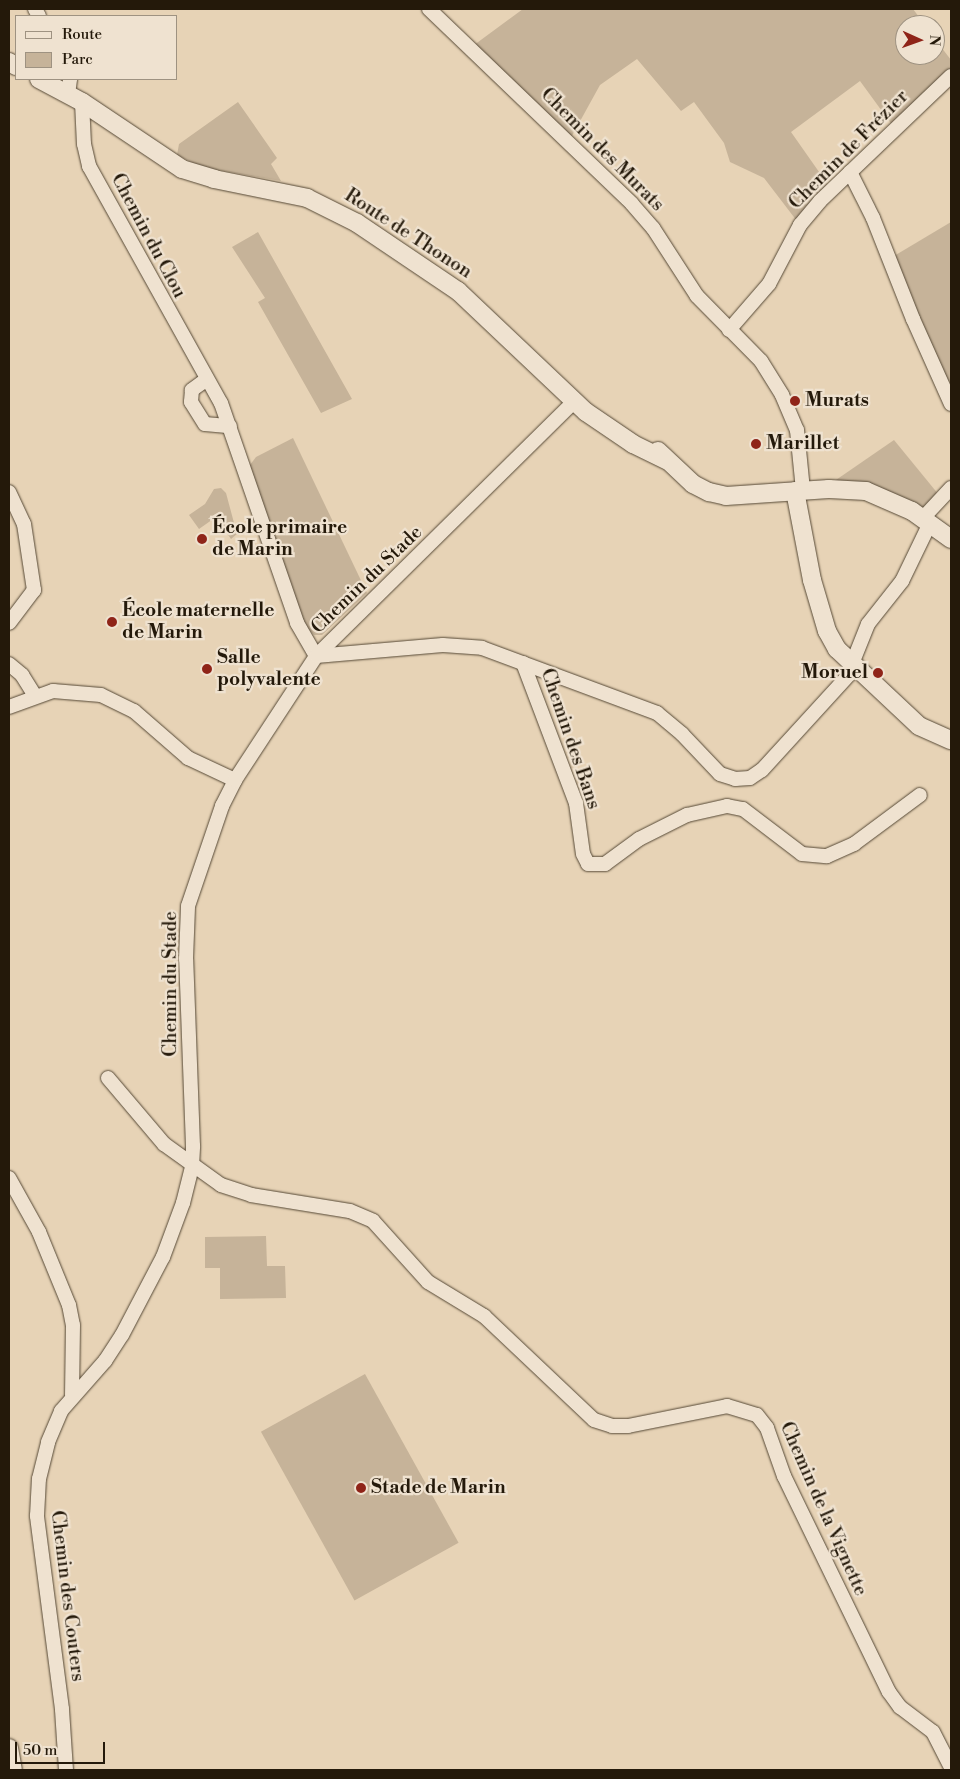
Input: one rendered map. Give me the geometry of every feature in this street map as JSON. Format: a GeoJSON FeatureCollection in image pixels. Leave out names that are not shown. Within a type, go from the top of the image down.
{"type":"FeatureCollection","features":[{"type":"Feature","properties":{"kind":"street","name":"Chemin des Murats"},"geometry":{"type":"LineString","coordinates":[[429,9],[632,204],[653,228],[697,296],[761,361],[787,405],[800,446],[799,490]]}},
{"type":"Feature","properties":{"kind":"street","name":"Chemin de Frézier"},"geometry":{"type":"LineString","coordinates":[[729,330],[772,279],[805,218],[836,184],[951,76]]}},
{"type":"Feature","properties":{"kind":"street","name":"Route de Thonon"},"geometry":{"type":"LineString","coordinates":[[42,80],[73,92],[182,169],[214,179],[294,194],[345,215],[439,276],[524,351],[559,373],[578,398],[636,432],[693,484],[717,495],[799,490],[866,492],[890,500],[926,520],[951,538]]}},
{"type":"Feature","properties":{"kind":"street","name":"Chemin du Clou"},"geometry":{"type":"LineString","coordinates":[[73,92],[89,166],[207,379],[230,426],[297,623],[316,656]]}},
{"type":"Feature","properties":{"kind":"street"},"geometry":{"type":"LineString","coordinates":[[850,172],[873,218],[905,301],[951,404]]}},
{"type":"Feature","properties":{"kind":"street"},"geometry":{"type":"LineString","coordinates":[[207,379],[192,390],[191,402],[205,424],[230,426]]}},
{"type":"Feature","properties":{"kind":"street","name":"Chemin du Stade"},"geometry":{"type":"LineString","coordinates":[[192,1167],[186,959],[188,906],[222,806],[235,780],[316,656],[578,398]]}},
{"type":"Feature","properties":{"kind":"street","name":"Chemin des Bans"},"geometry":{"type":"LineString","coordinates":[[316,656],[459,645],[482,648],[657,713],[682,734],[720,774],[735,779],[750,778],[762,770],[854,666],[868,624],[902,581],[926,520],[951,488]]}},
{"type":"Feature","properties":{"kind":"street"},"geometry":{"type":"LineString","coordinates":[[799,490],[808,563],[827,631],[837,649],[919,726],[951,740]]}},
{"type":"Feature","properties":{"kind":"street"},"geometry":{"type":"LineString","coordinates":[[9,492],[24,524],[34,584],[30,600],[9,623]]}},
{"type":"Feature","properties":{"kind":"street","name":"Chemin des Bans"},"geometry":{"type":"LineString","coordinates":[[523,663],[576,803],[582,854],[588,864],[605,864],[639,839],[687,815],[726,806],[743,809],[802,854],[827,856],[854,844],[920,795]]}},
{"type":"Feature","properties":{"kind":"street"},"geometry":{"type":"LineString","coordinates":[[9,664],[22,675],[35,696]]}},
{"type":"Feature","properties":{"kind":"street"},"geometry":{"type":"LineString","coordinates":[[9,707],[35,696],[68,690],[110,698],[142,718],[188,758],[235,780]]}},
{"type":"Feature","properties":{"kind":"street","name":"Chemin de la Vignette"},"geometry":{"type":"LineString","coordinates":[[108,1078],[156,1136],[192,1167],[221,1185],[241,1193],[341,1209],[366,1217],[379,1227],[428,1282],[484,1316],[594,1420],[612,1426],[628,1426],[705,1408],[727,1406],[757,1415],[767,1428],[784,1476],[889,1692],[900,1707],[933,1732],[951,1767]]}},
{"type":"Feature","properties":{"kind":"street","name":"Chemin des Couters"},"geometry":{"type":"LineString","coordinates":[[66,1770],[62,1708],[36,1504],[48,1442],[61,1412],[72,1395],[105,1361],[136,1309],[174,1231],[192,1167]]}},
{"type":"Feature","properties":{"kind":"street"},"geometry":{"type":"LineString","coordinates":[[9,1178],[39,1232],[69,1305],[73,1325],[72,1395]]}},
{"type":"Feature","properties":{"kind":"street"},"geometry":{"type":"LineString","coordinates":[[9,1748],[13,1770]]}},
{"type":"Feature","properties":{"kind":"green space"},"geometry":{"type":"Polygon","coordinates":[[[523,9],[913,9],[918,15],[895,15],[895,65],[945,65],[945,52],[951,60],[951,76],[895,129],[860,81],[791,132],[831,189],[800,225],[764,178],[730,162],[724,143],[694,102],[681,111],[637,59],[600,85],[568,143],[470,48],[523,9]]]}},
{"type":"Feature","properties":{"kind":"green space"},"geometry":{"type":"Polygon","coordinates":[[[238,102],[277,158],[271,164],[281,181],[201,167],[177,155],[179,144],[238,102]]]}},
{"type":"Feature","properties":{"kind":"green space"},"geometry":{"type":"Polygon","coordinates":[[[951,222],[951,382],[948,383],[894,256],[951,222]]]}},
{"type":"Feature","properties":{"kind":"green space"},"geometry":{"type":"Polygon","coordinates":[[[258,232],[352,399],[321,413],[258,302],[265,298],[232,247],[258,232]]]}},
{"type":"Feature","properties":{"kind":"green space"},"geometry":{"type":"Polygon","coordinates":[[[293,438],[367,593],[322,635],[314,635],[303,624],[250,465],[256,457],[293,438]]]}},
{"type":"Feature","properties":{"kind":"green space"},"geometry":{"type":"Polygon","coordinates":[[[894,440],[939,495],[923,509],[833,482],[894,440]]]}},
{"type":"Feature","properties":{"kind":"green space"},"geometry":{"type":"Polygon","coordinates":[[[221,488],[226,493],[237,534],[231,539],[216,517],[199,529],[189,515],[205,504],[214,489],[221,488]]]}},
{"type":"Feature","properties":{"kind":"green space"},"geometry":{"type":"Polygon","coordinates":[[[266,1236],[267,1266],[285,1266],[286,1298],[220,1299],[220,1268],[205,1268],[205,1237],[266,1236]]]}},
{"type":"Feature","properties":{"kind":"green space","name":"Stade de Marin"},"geometry":{"type":"Polygon","coordinates":[[[365,1374],[459,1543],[354,1600],[261,1432],[365,1374]]]}},
{"type":"Feature","properties":{"kind":"place","name":"Murats"},"geometry":{"type":"Point","coordinates":[795,401]}},
{"type":"Feature","properties":{"kind":"place","name":"Marillet"},"geometry":{"type":"Point","coordinates":[756,444]}},
{"type":"Feature","properties":{"kind":"place","name":"École primaire de Marin"},"geometry":{"type":"Point","coordinates":[202,539]}},
{"type":"Feature","properties":{"kind":"place","name":"École maternelle de Marin"},"geometry":{"type":"Point","coordinates":[112,622]}},
{"type":"Feature","properties":{"kind":"place","name":"Salle polyvalente"},"geometry":{"type":"Point","coordinates":[207,669]}},
{"type":"Feature","properties":{"kind":"place","name":"Moruel"},"geometry":{"type":"Point","coordinates":[878,673]}},
{"type":"Feature","properties":{"kind":"place","name":"Stade de Marin"},"geometry":{"type":"Point","coordinates":[361,1488]}}]}
